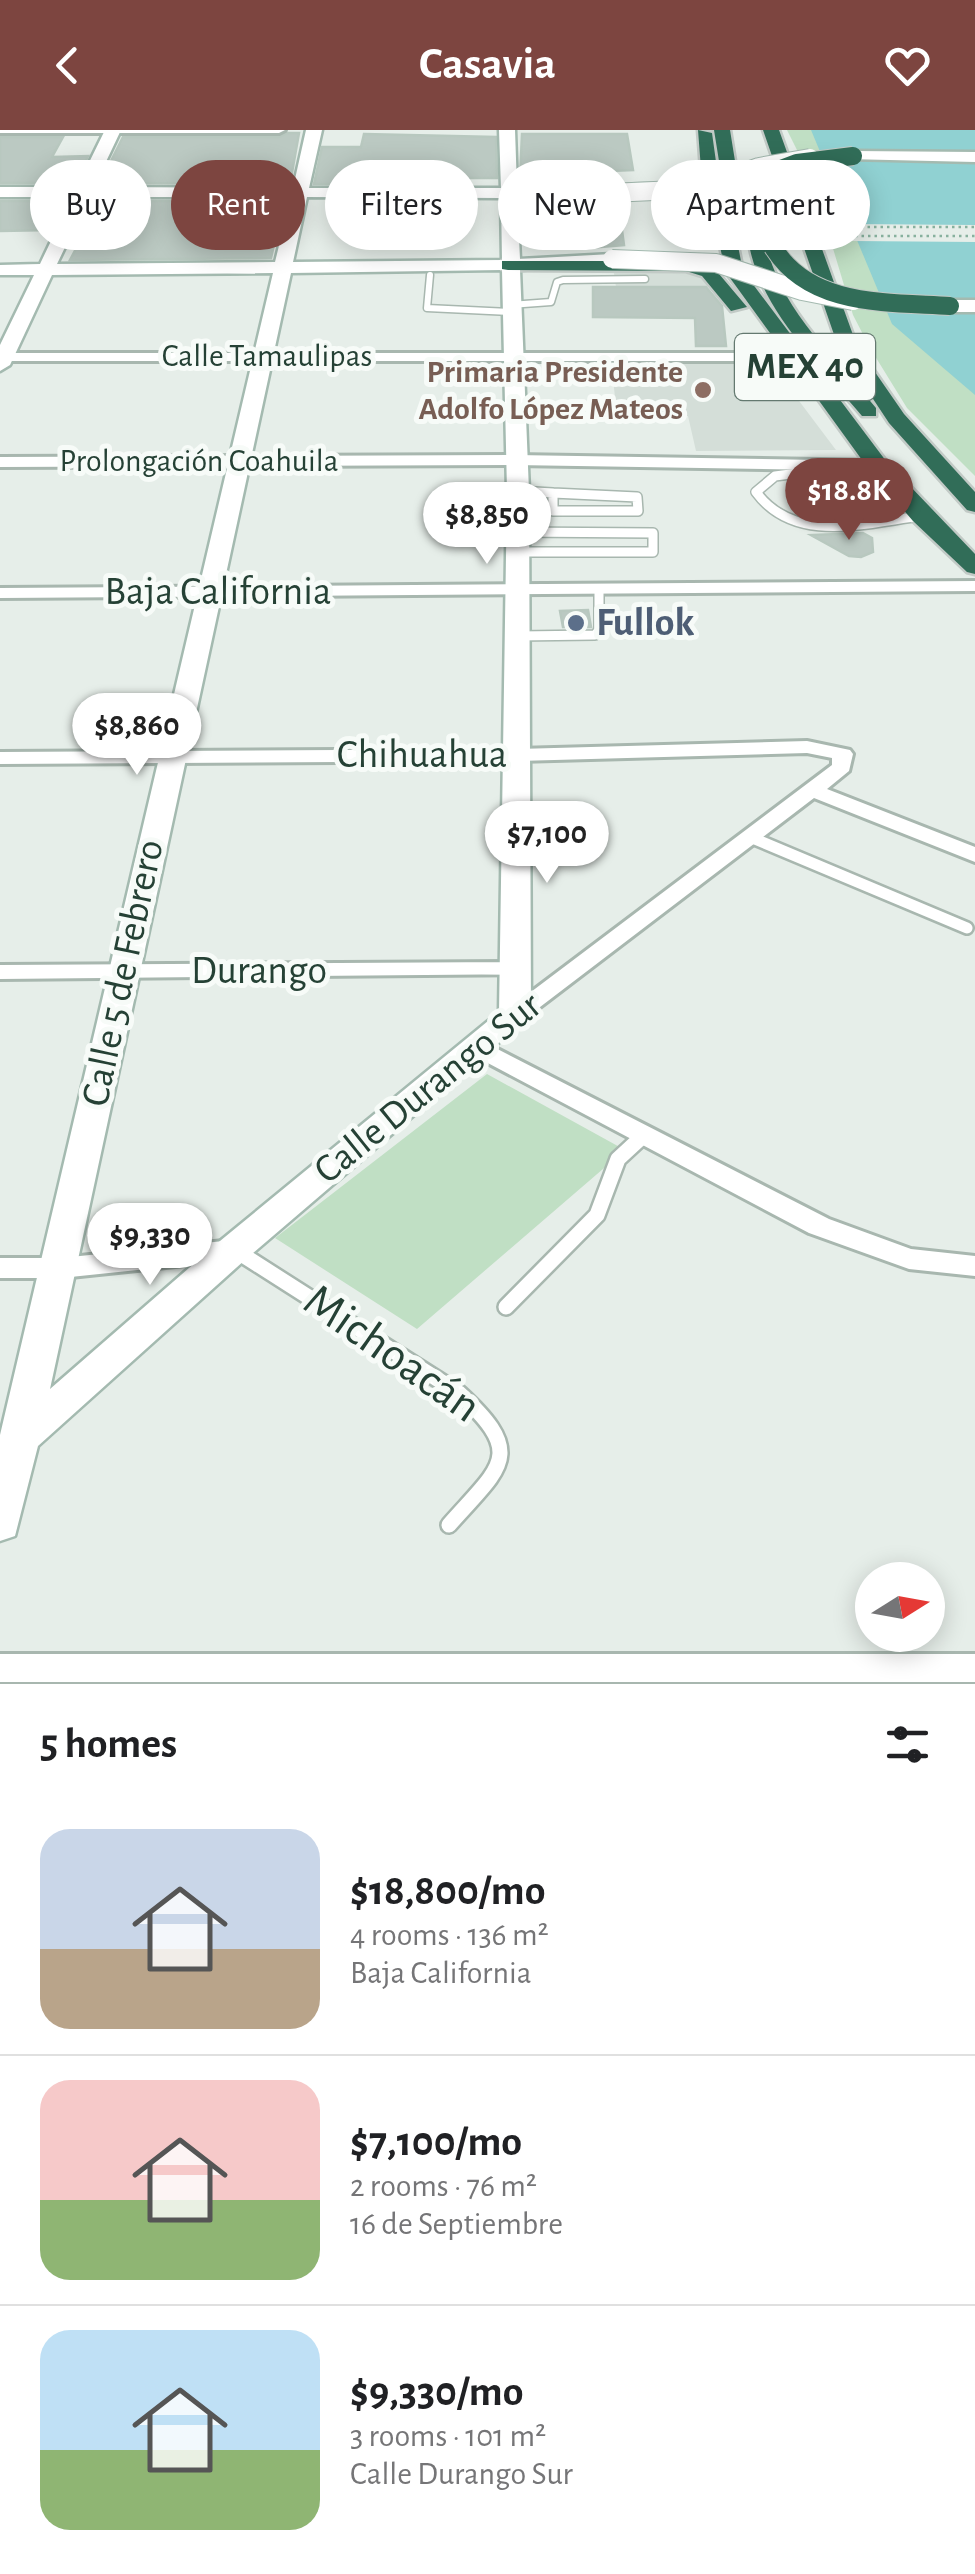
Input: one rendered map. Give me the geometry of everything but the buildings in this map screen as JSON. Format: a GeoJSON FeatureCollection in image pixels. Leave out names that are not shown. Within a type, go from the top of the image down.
{"type":"FeatureCollection","features":[{"type":"Feature","properties":{"kind":"highway"},"geometry":{"type":"LineString","coordinates":[[631,190],[700,181],[709,169],[704,130]]}},
{"type":"Feature","properties":{"kind":"highway","name":"MEX 40"},"geometry":{"type":"LineString","coordinates":[[722,130],[732,192],[724,226],[734,271],[878,464],[921,516],[975,567]]}},
{"type":"Feature","properties":{"kind":"highway"},"geometry":{"type":"LineString","coordinates":[[751,130],[759,160]]}},
{"type":"Feature","properties":{"kind":"highway","name":"MEX 40"},"geometry":{"type":"LineString","coordinates":[[772,130],[831,308],[849,348],[896,414],[975,505]]}},
{"type":"Feature","properties":{"kind":"highway"},"geometry":{"type":"LineString","coordinates":[[853,156],[771,171],[757,182],[752,243],[773,291],[900,452],[975,523]]}},
{"type":"Feature","properties":{"kind":"highway"},"geometry":{"type":"LineString","coordinates":[[778,250],[786,272],[805,284],[859,296],[950,306]]}},
{"type":"Feature","properties":{"kind":"highway"},"geometry":{"type":"LineString","coordinates":[[508,264],[664,264],[704,270],[838,441],[878,464]]}},
{"type":"Feature","properties":{"kind":"street"},"geometry":{"type":"LineString","coordinates":[[0,130],[278,130]]}},
{"type":"Feature","properties":{"kind":"street"},"geometry":{"type":"LineString","coordinates":[[98,160],[113,130]]}},
{"type":"Feature","properties":{"kind":"street","name":"Calle 5 de Febrero"},"geometry":{"type":"LineString","coordinates":[[305,174],[314,130]]}},
{"type":"Feature","properties":{"kind":"street"},"geometry":{"type":"LineString","coordinates":[[507,130],[507,160]]}},
{"type":"Feature","properties":{"kind":"street"},"geometry":{"type":"LineString","coordinates":[[631,192],[690,191],[774,163],[853,156],[975,158]]}},
{"type":"Feature","properties":{"kind":"street"},"geometry":{"type":"LineString","coordinates":[[0,192],[30,192]]}},
{"type":"Feature","properties":{"kind":"street"},"geometry":{"type":"LineString","coordinates":[[305,193],[498,193]]}},
{"type":"Feature","properties":{"kind":"street"},"geometry":{"type":"LineString","coordinates":[[1,359],[55,250]]}},
{"type":"Feature","properties":{"kind":"street","name":"Calle 5 de Febrero"},"geometry":{"type":"LineString","coordinates":[[0,1524],[61,1268],[122,972],[287,250]]}},
{"type":"Feature","properties":{"kind":"street"},"geometry":{"type":"LineString","coordinates":[[508,250],[518,491],[515,1015]]}},
{"type":"Feature","properties":{"kind":"street"},"geometry":{"type":"LineString","coordinates":[[0,270],[508,264],[615,255],[696,260],[824,296],[975,306]]}},
{"type":"Feature","properties":{"kind":"street","name":"Calle Tamaulipas"},"geometry":{"type":"LineString","coordinates":[[1,359],[774,357]]}},
{"type":"Feature","properties":{"kind":"street","name":"Prolongación Coahuila"},"geometry":{"type":"LineString","coordinates":[[0,462],[515,460],[878,464]]}},
{"type":"Feature","properties":{"kind":"street","name":"Baja California"},"geometry":{"type":"LineString","coordinates":[[0,593],[975,586]]}},
{"type":"Feature","properties":{"kind":"street","name":"Chihuahua"},"geometry":{"type":"LineString","coordinates":[[0,758],[518,755],[807,747],[843,754]]}},
{"type":"Feature","properties":{"kind":"street","name":"Calle Durango Sur"},"geometry":{"type":"LineString","coordinates":[[20,1439],[233,1250],[476,1046],[812,790],[842,766],[843,754]]}},
{"type":"Feature","properties":{"kind":"street"},"geometry":{"type":"LineString","coordinates":[[812,790],[975,855]]}},
{"type":"Feature","properties":{"kind":"street","name":"Durango"},"geometry":{"type":"LineString","coordinates":[[0,972],[517,969]]}},
{"type":"Feature","properties":{"kind":"street"},"geometry":{"type":"LineString","coordinates":[[476,1046],[869,1248],[944,1265],[975,1266]]}},
{"type":"Feature","properties":{"kind":"street"},"geometry":{"type":"LineString","coordinates":[[0,1268],[61,1268],[233,1250]]}},
{"type":"Feature","properties":{"kind":"street"},"geometry":{"type":"LineString","coordinates":[[0,1668],[530,1675],[975,1668]]}},
{"type":"Feature","properties":{"kind":"lane"},"geometry":{"type":"LineString","coordinates":[[430,275],[428,308],[511,308],[551,302],[556,282],[563,280],[645,279]]}},
{"type":"Feature","properties":{"kind":"lane"},"geometry":{"type":"LineString","coordinates":[[798,473],[766,480],[756,492],[778,520],[802,526],[921,516]]}},
{"type":"Feature","properties":{"kind":"lane"},"geometry":{"type":"LineString","coordinates":[[518,491],[553,492],[638,497],[638,512],[553,511],[553,492]]}},
{"type":"Feature","properties":{"kind":"lane"},"geometry":{"type":"LineString","coordinates":[[653,533],[654,552],[516,542],[653,533]]}},
{"type":"Feature","properties":{"kind":"lane"},"geometry":{"type":"LineString","coordinates":[[516,636],[598,634],[599,589]]}},
{"type":"Feature","properties":{"kind":"lane"},"geometry":{"type":"LineString","coordinates":[[750,837],[967,928]]}},
{"type":"Feature","properties":{"kind":"lane"},"geometry":{"type":"LineString","coordinates":[[506,1307],[598,1216],[618,1159],[644,1135]]}},
{"type":"Feature","properties":{"kind":"lane","name":"Michoacán"},"geometry":{"type":"LineString","coordinates":[[233,1250],[271,1268],[444,1382],[491,1422],[502,1445],[497,1471],[449,1526]]}},
{"type":"Feature","properties":{"kind":"path"},"geometry":{"type":"LineString","coordinates":[[870,227],[975,228]]}},
{"type":"Feature","properties":{"kind":"path"},"geometry":{"type":"LineString","coordinates":[[870,238],[975,236]]}},
{"type":"Feature","properties":{"kind":"shaded area"},"geometry":{"type":"Polygon","coordinates":[[[613,267],[693,269],[720,287],[616,287],[613,267]]]}},
{"type":"Feature","properties":{"kind":"shaded area","name":"Primaria Presidente Adolfo López Mateos"},"geometry":{"type":"Polygon","coordinates":[[[611,361],[772,365],[836,450],[696,451],[688,416],[617,415],[611,361]]]}},
{"type":"Feature","properties":{"kind":"green space"},"geometry":{"type":"Polygon","coordinates":[[[787,130],[975,130],[975,476],[907,408],[853,315],[833,250],[870,250],[870,160],[802,160],[787,130]]]}},
{"type":"Feature","properties":{"kind":"green space"},"geometry":{"type":"Polygon","coordinates":[[[487,1074],[625,1150],[417,1329],[275,1238],[487,1074]]]}},
{"type":"Feature","properties":{"kind":"water"},"geometry":{"type":"Polygon","coordinates":[[[811,130],[975,130],[975,395],[892,324],[861,250],[870,250],[870,160],[824,160],[811,130]]]}},
{"type":"Feature","properties":{"kind":"pier"},"geometry":{"type":"Polygon","coordinates":[[[870,224],[975,225],[975,242],[870,241],[870,224]]]}},
{"type":"Feature","properties":{"kind":"place","name":"Primaria Presidente Adolfo López Mateos"},"geometry":{"type":"Point","coordinates":[703,390]}},
{"type":"Feature","properties":{"kind":"place","name":"Fullok"},"geometry":{"type":"Point","coordinates":[576,623]}}]}
